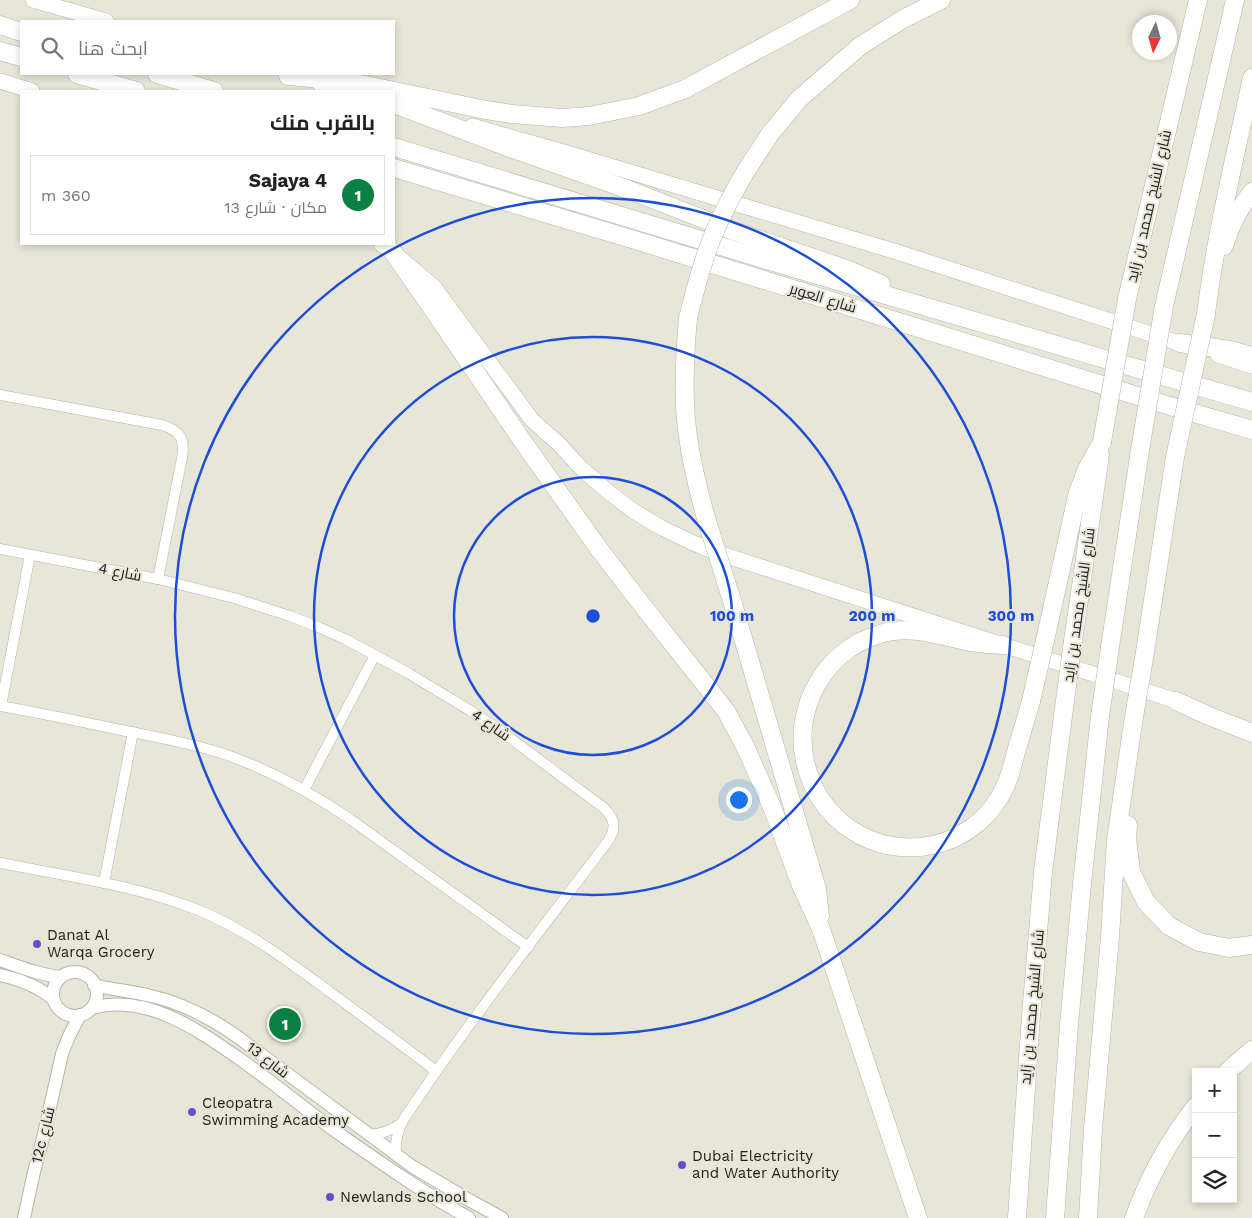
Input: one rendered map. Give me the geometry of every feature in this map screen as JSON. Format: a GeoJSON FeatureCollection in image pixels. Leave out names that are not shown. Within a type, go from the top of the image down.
{"type":"FeatureCollection","features":[{"type":"Feature","properties":{"kind":"highway"},"geometry":{"type":"LineString","coordinates":[[395,91],[486,110],[562,118],[588,116],[639,106],[685,89],[850,0]]}},
{"type":"Feature","properties":{"kind":"highway"},"geometry":{"type":"LineString","coordinates":[[822,929],[817,889],[693,469],[686,419],[684,369],[688,318],[698,280],[714,235],[730,199],[770,134],[799,99],[860,46],[941,0]]}},
{"type":"Feature","properties":{"kind":"highway"},"geometry":{"type":"LineString","coordinates":[[1055,1218],[1068,1035],[1081,894],[1100,716],[1110,647],[1164,306],[1235,0]]}},
{"type":"Feature","properties":{"kind":"highway","name":"شارع الشيخ محمد بن زايد"},"geometry":{"type":"LineString","coordinates":[[1016,1218],[1043,872],[1073,641],[1102,442],[1127,299],[1196,6]]}},
{"type":"Feature","properties":{"kind":"highway"},"geometry":{"type":"LineString","coordinates":[[0,25],[20,32]]}},
{"type":"Feature","properties":{"kind":"highway"},"geometry":{"type":"LineString","coordinates":[[0,51],[20,57]]}},
{"type":"Feature","properties":{"kind":"highway"},"geometry":{"type":"LineString","coordinates":[[80,75],[133,90]]}},
{"type":"Feature","properties":{"kind":"highway"},"geometry":{"type":"LineString","coordinates":[[160,75],[211,90]]}},
{"type":"Feature","properties":{"kind":"highway"},"geometry":{"type":"LineString","coordinates":[[286,75],[346,81],[389,90]]}},
{"type":"Feature","properties":{"kind":"highway"},"geometry":{"type":"LineString","coordinates":[[1206,314],[1214,252],[1252,78]]}},
{"type":"Feature","properties":{"kind":"highway"},"geometry":{"type":"LineString","coordinates":[[395,104],[731,230],[846,269],[969,320]]}},
{"type":"Feature","properties":{"kind":"highway","name":"شارع العوير"},"geometry":{"type":"LineString","coordinates":[[395,146],[800,270],[1252,402]]}},
{"type":"Feature","properties":{"kind":"highway","name":"شارع العوير"},"geometry":{"type":"LineString","coordinates":[[395,168],[635,240],[1252,430]]}},
{"type":"Feature","properties":{"kind":"highway"},"geometry":{"type":"LineString","coordinates":[[1088,1218],[1093,1129],[1110,937],[1116,840],[1131,731],[1175,457],[1206,314],[1227,236],[1244,203],[1252,192]]}},
{"type":"Feature","properties":{"kind":"highway"},"geometry":{"type":"LineString","coordinates":[[387,248],[430,305],[521,440],[599,549],[726,711],[746,746],[772,808],[801,886],[822,929],[918,1218]]}},
{"type":"Feature","properties":{"kind":"highway"},"geometry":{"type":"LineString","coordinates":[[1180,344],[1230,350],[1252,356]]}},
{"type":"Feature","properties":{"kind":"highway"},"geometry":{"type":"LineString","coordinates":[[1004,645],[986,645],[923,631],[908,630],[885,633],[863,640],[850,647],[838,657],[818,680],[807,708],[803,726],[802,743],[805,761],[817,794],[827,808],[854,832],[870,840],[883,844],[910,847],[940,843],[954,838],[980,821],[990,811],[1006,785],[1011,771],[1031,701],[1078,492],[1087,469],[1102,442]]}},
{"type":"Feature","properties":{"kind":"highway"},"geometry":{"type":"LineString","coordinates":[[1176,701],[1252,733]]}},
{"type":"Feature","properties":{"kind":"highway"},"geometry":{"type":"LineString","coordinates":[[1131,731],[1134,760],[1127,838],[1131,872],[1146,902],[1169,926],[1199,942],[1229,948],[1252,945]]}},
{"type":"Feature","properties":{"kind":"highway"},"geometry":{"type":"LineString","coordinates":[[1232,1068],[1252,1050]]}},
{"type":"Feature","properties":{"kind":"highway"},"geometry":{"type":"LineString","coordinates":[[1134,1218],[1146,1187],[1163,1154],[1178,1129],[1192,1111]]}},
{"type":"Feature","properties":{"kind":"main road"},"geometry":{"type":"LineString","coordinates":[[33,0],[103,20]]}},
{"type":"Feature","properties":{"kind":"main road"},"geometry":{"type":"LineString","coordinates":[[286,75],[343,90]]}},
{"type":"Feature","properties":{"kind":"main road"},"geometry":{"type":"LineString","coordinates":[[0,82],[28,90]]}},
{"type":"Feature","properties":{"kind":"main road"},"geometry":{"type":"LineString","coordinates":[[395,104],[567,153],[896,252],[1252,366]]}},
{"type":"Feature","properties":{"kind":"main road"},"geometry":{"type":"LineString","coordinates":[[387,248],[434,287],[532,420],[606,490],[632,510],[668,531],[715,552],[1252,724]]}},
{"type":"Feature","properties":{"kind":"street"},"geometry":{"type":"LineString","coordinates":[[0,394],[162,425],[173,428],[181,436],[184,447],[158,579]]}},
{"type":"Feature","properties":{"kind":"street","name":"شارع 4"},"geometry":{"type":"LineString","coordinates":[[0,549],[158,579],[234,598],[299,619],[345,639],[440,691],[479,716],[611,815],[614,822],[611,838],[436,1071],[402,1122],[397,1134],[396,1155]]}},
{"type":"Feature","properties":{"kind":"street"},"geometry":{"type":"LineString","coordinates":[[30,555],[0,706],[184,743],[222,754],[259,768],[328,804],[528,947]]}},
{"type":"Feature","properties":{"kind":"street"},"geometry":{"type":"LineString","coordinates":[[304,790],[375,655]]}},
{"type":"Feature","properties":{"kind":"street"},"geometry":{"type":"LineString","coordinates":[[104,883],[133,732]]}},
{"type":"Feature","properties":{"kind":"street"},"geometry":{"type":"LineString","coordinates":[[0,863],[104,883],[175,902],[221,920],[286,959],[436,1071]]}},
{"type":"Feature","properties":{"kind":"street"},"geometry":{"type":"LineString","coordinates":[[0,960],[36,972],[61,977]]}},
{"type":"Feature","properties":{"kind":"street"},"geometry":{"type":"LineString","coordinates":[[0,975],[41,990],[53,999],[61,1011],[70,1016],[84,1014],[92,1008],[96,997],[94,985],[87,976],[77,973],[66,974],[61,977],[54,987],[53,999]]}},
{"type":"Feature","properties":{"kind":"street","name":"شارع 13"},"geometry":{"type":"LineString","coordinates":[[94,985],[153,996],[184,1006],[210,1019],[420,1172],[502,1218]]}},
{"type":"Feature","properties":{"kind":"street","name":"شارع 13"},"geometry":{"type":"LineString","coordinates":[[92,1008],[117,1004],[134,1006],[166,1015],[191,1027],[218,1043],[388,1168],[469,1218]]}},
{"type":"Feature","properties":{"kind":"street","name":"12c شارع"},"geometry":{"type":"LineString","coordinates":[[61,1011],[63,1051]]}},
{"type":"Feature","properties":{"kind":"street","name":"12c شارع"},"geometry":{"type":"LineString","coordinates":[[24,1218],[63,1051],[68,1036],[80,1015]]}},
{"type":"Feature","properties":{"kind":"street","name":"شارع 4"},"geometry":{"type":"LineString","coordinates":[[369,1135],[384,1133],[402,1122]]}},
{"type":"Feature","properties":{"kind":"place","name":"Danat Al Warqa Grocery"},"geometry":{"type":"Point","coordinates":[37,944]}},
{"type":"Feature","properties":{"kind":"place","name":"Sajaya 4"},"geometry":{"type":"Point","coordinates":[285,1024]}},
{"type":"Feature","properties":{"kind":"place","name":"Cleopatra Swimming Academy"},"geometry":{"type":"Point","coordinates":[192,1112]}},
{"type":"Feature","properties":{"kind":"place","name":"Dubai Electricity and Water Authority"},"geometry":{"type":"Point","coordinates":[682,1165]}},
{"type":"Feature","properties":{"kind":"place","name":"Newlands School"},"geometry":{"type":"Point","coordinates":[330,1197]}}]}
